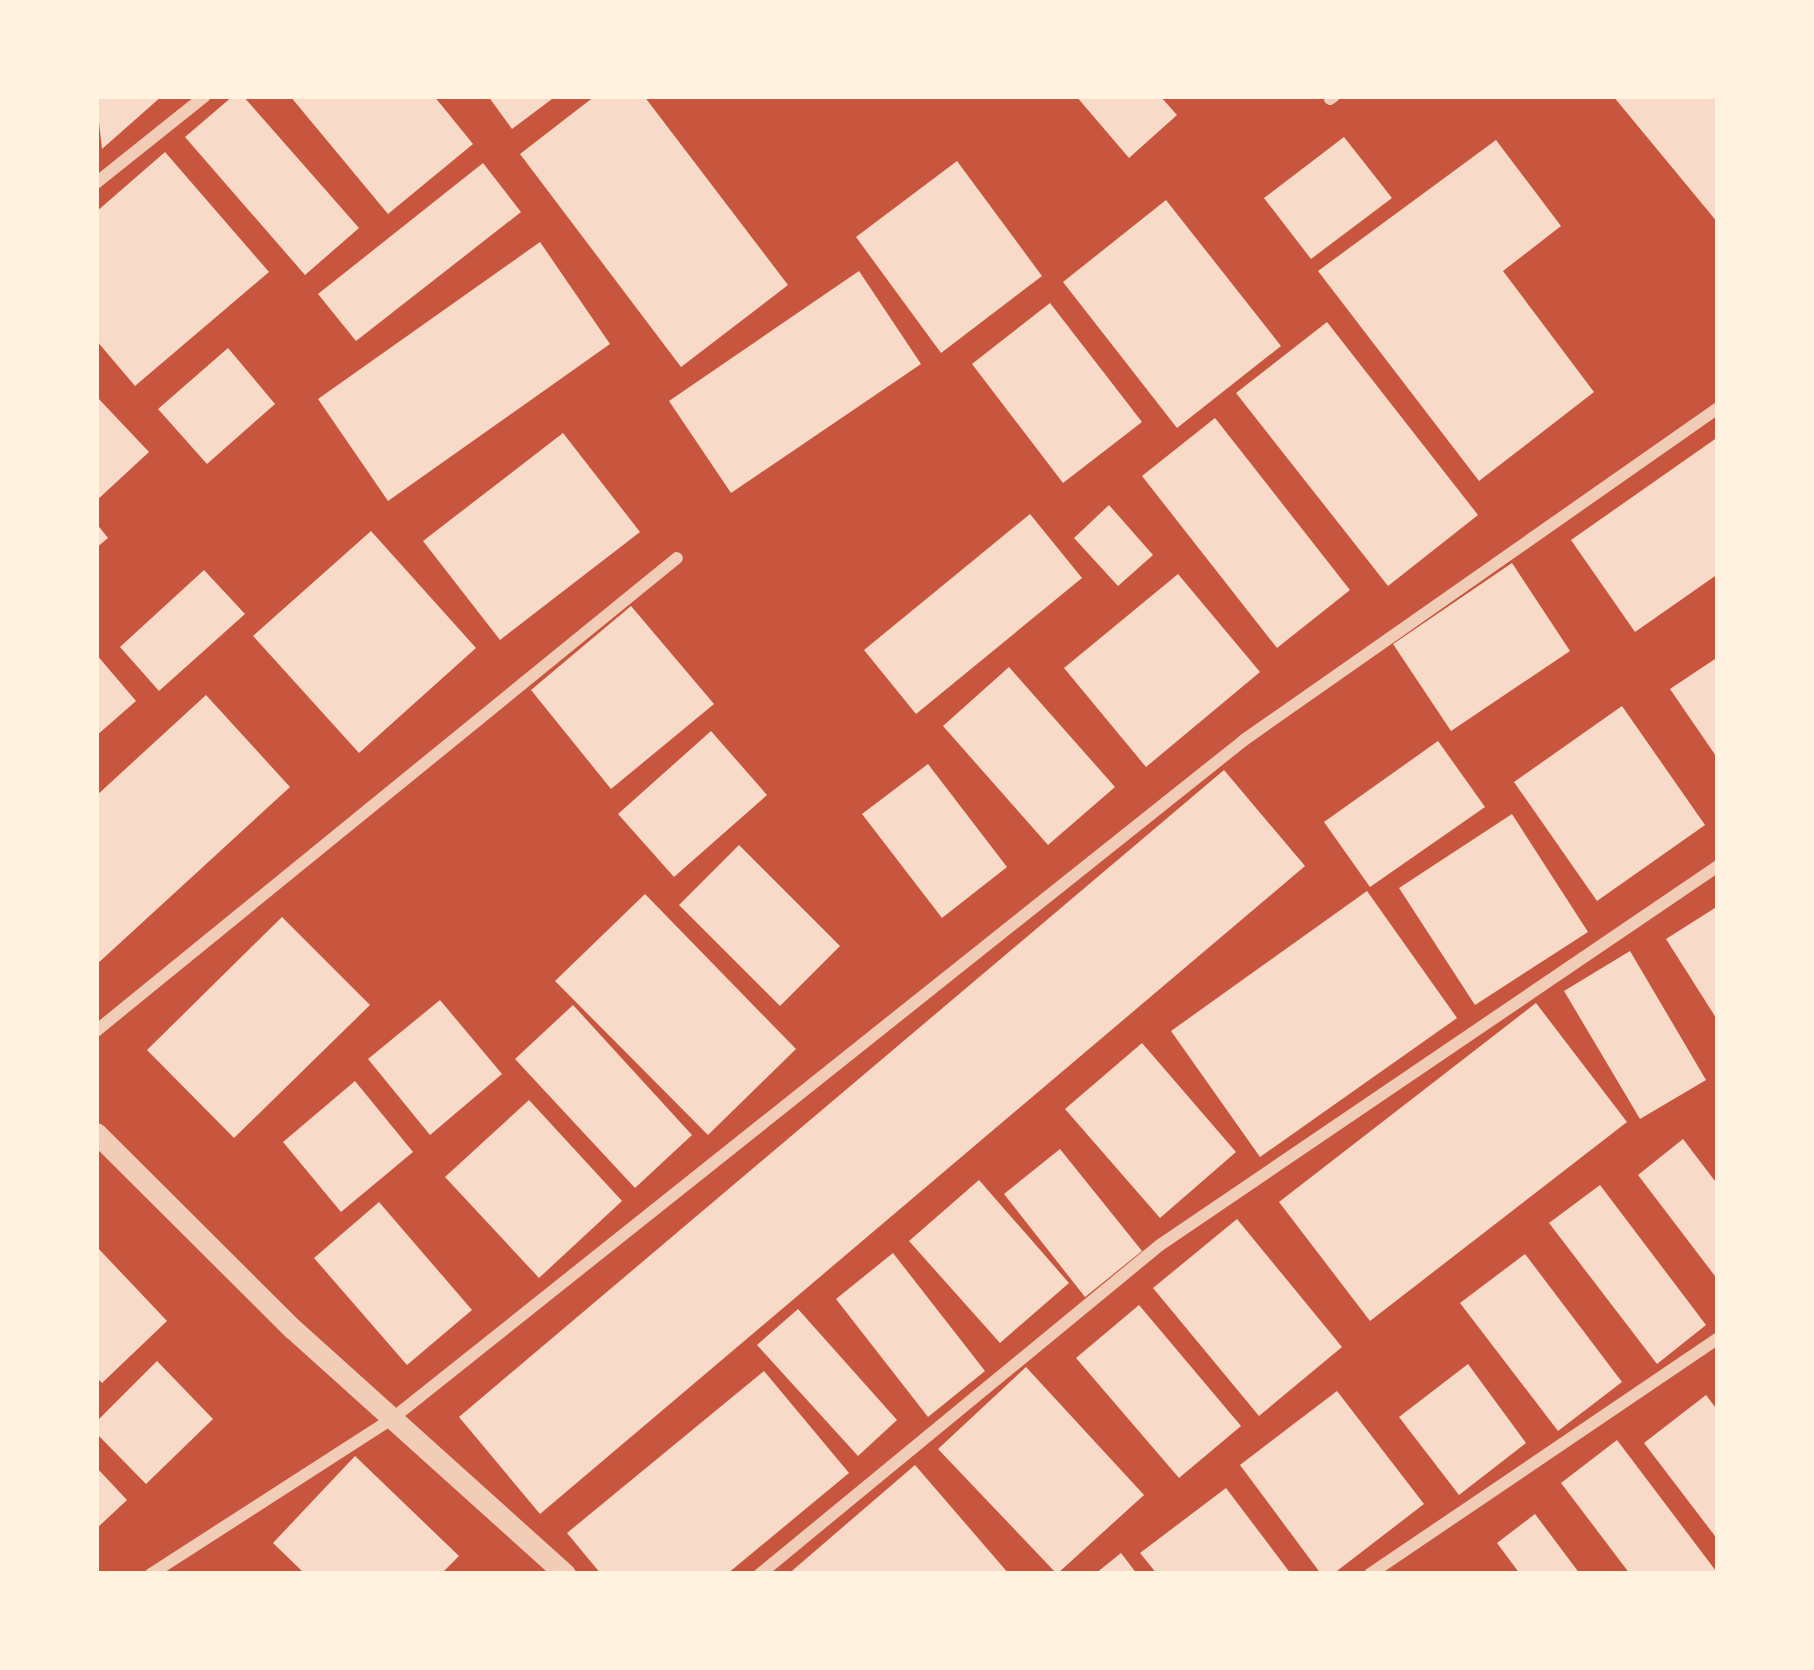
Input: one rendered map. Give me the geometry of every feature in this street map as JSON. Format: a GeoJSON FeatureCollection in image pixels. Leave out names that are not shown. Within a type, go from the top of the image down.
{"type":"FeatureCollection","features":[{"type":"Feature","properties":{"kind":"street"},"geometry":{"type":"LineString","coordinates":[[96,183],[205,96]]}},
{"type":"Feature","properties":{"kind":"street"},"geometry":{"type":"LineString","coordinates":[[151,1574],[392,1418],[1244,740],[1718,408]]}},
{"type":"Feature","properties":{"kind":"street"},"geometry":{"type":"LineString","coordinates":[[96,1030],[677,558]]}},
{"type":"Feature","properties":{"kind":"street"},"geometry":{"type":"LineString","coordinates":[[760,1574],[1160,1246],[1718,866]]}},
{"type":"Feature","properties":{"kind":"street"},"geometry":{"type":"LineString","coordinates":[[96,1133],[392,1418],[565,1574]]}},
{"type":"Feature","properties":{"kind":"street"},"geometry":{"type":"LineString","coordinates":[[1370,1574],[1718,1338]]}},
{"type":"Feature","properties":{"kind":"building"},"geometry":{"type":"Polygon","coordinates":[[[96,96],[162,96],[102,149],[96,96]]]}},
{"type":"Feature","properties":{"kind":"building"},"geometry":{"type":"Polygon","coordinates":[[[233,96],[243,96],[359,228],[305,275],[185,137],[233,96]]]}},
{"type":"Feature","properties":{"kind":"building"},"geometry":{"type":"Polygon","coordinates":[[[290,96],[434,96],[473,144],[388,214],[290,96]]]}},
{"type":"Feature","properties":{"kind":"building"},"geometry":{"type":"Polygon","coordinates":[[[488,96],[556,96],[512,129],[488,96]]]}},
{"type":"Feature","properties":{"kind":"building"},"geometry":{"type":"Polygon","coordinates":[[[595,96],[644,96],[788,285],[681,367],[520,154],[595,96]]]}},
{"type":"Feature","properties":{"kind":"building"},"geometry":{"type":"Polygon","coordinates":[[[1076,96],[1160,96],[1177,115],[1129,158],[1076,96]]]}},
{"type":"Feature","properties":{"kind":"building"},"geometry":{"type":"Polygon","coordinates":[[[1613,96],[1718,96],[1718,223],[1613,96]]]}},
{"type":"Feature","properties":{"kind":"building"},"geometry":{"type":"Polygon","coordinates":[[[1344,137],[1392,198],[1311,259],[1264,198],[1344,137]]]}},
{"type":"Feature","properties":{"kind":"building"},"geometry":{"type":"Polygon","coordinates":[[[1496,140],[1561,226],[1503,271],[1594,392],[1479,481],[1318,271],[1496,140]]]}},
{"type":"Feature","properties":{"kind":"building"},"geometry":{"type":"Polygon","coordinates":[[[165,152],[269,272],[135,386],[96,340],[96,212],[165,152]]]}},
{"type":"Feature","properties":{"kind":"building"},"geometry":{"type":"Polygon","coordinates":[[[957,161],[1042,276],[941,353],[856,237],[957,161]]]}},
{"type":"Feature","properties":{"kind":"building"},"geometry":{"type":"Polygon","coordinates":[[[483,163],[521,212],[356,341],[318,294],[483,163]]]}},
{"type":"Feature","properties":{"kind":"building"},"geometry":{"type":"Polygon","coordinates":[[[1166,200],[1281,346],[1177,428],[1063,282],[1166,200]]]}},
{"type":"Feature","properties":{"kind":"building"},"geometry":{"type":"Polygon","coordinates":[[[540,242],[610,344],[388,501],[318,399],[540,242]]]}},
{"type":"Feature","properties":{"kind":"building"},"geometry":{"type":"Polygon","coordinates":[[[859,271],[921,364],[731,493],[669,401],[859,271]]]}},
{"type":"Feature","properties":{"kind":"building"},"geometry":{"type":"Polygon","coordinates":[[[1050,303],[1142,422],[1063,483],[972,364],[1050,303]]]}},
{"type":"Feature","properties":{"kind":"building"},"geometry":{"type":"Polygon","coordinates":[[[1327,322],[1478,515],[1388,586],[1236,393],[1327,322]]]}},
{"type":"Feature","properties":{"kind":"building"},"geometry":{"type":"Polygon","coordinates":[[[228,348],[275,404],[207,464],[158,409],[228,348]]]}},
{"type":"Feature","properties":{"kind":"building"},"geometry":{"type":"Polygon","coordinates":[[[96,396],[149,452],[96,501],[96,396]]]}},
{"type":"Feature","properties":{"kind":"building"},"geometry":{"type":"Polygon","coordinates":[[[1215,418],[1350,590],[1277,648],[1142,476],[1215,418]]]}},
{"type":"Feature","properties":{"kind":"building"},"geometry":{"type":"Polygon","coordinates":[[[563,433],[640,532],[500,640],[423,541],[563,433]]]}},
{"type":"Feature","properties":{"kind":"building"},"geometry":{"type":"Polygon","coordinates":[[[1718,437],[1718,574],[1635,632],[1571,540],[1718,437]]]}},
{"type":"Feature","properties":{"kind":"building"},"geometry":{"type":"Polygon","coordinates":[[[1109,505],[1153,555],[1118,586],[1074,538],[1109,505]]]}},
{"type":"Feature","properties":{"kind":"building"},"geometry":{"type":"Polygon","coordinates":[[[1030,514],[1082,578],[916,714],[864,650],[1030,514]]]}},
{"type":"Feature","properties":{"kind":"building"},"geometry":{"type":"Polygon","coordinates":[[[96,523],[108,538],[96,548],[96,523]]]}},
{"type":"Feature","properties":{"kind":"building"},"geometry":{"type":"Polygon","coordinates":[[[371,531],[476,648],[359,753],[253,636],[371,531]]]}},
{"type":"Feature","properties":{"kind":"building"},"geometry":{"type":"Polygon","coordinates":[[[1512,563],[1570,651],[1451,731],[1393,644],[1512,563]]]}},
{"type":"Feature","properties":{"kind":"building"},"geometry":{"type":"Polygon","coordinates":[[[204,570],[245,614],[159,691],[120,647],[204,570]]]}},
{"type":"Feature","properties":{"kind":"building"},"geometry":{"type":"Polygon","coordinates":[[[1178,574],[1260,672],[1146,767],[1064,668],[1178,574]]]}},
{"type":"Feature","properties":{"kind":"building"},"geometry":{"type":"Polygon","coordinates":[[[631,606],[714,704],[611,789],[531,690],[631,606]]]}},
{"type":"Feature","properties":{"kind":"building"},"geometry":{"type":"Polygon","coordinates":[[[96,654],[136,701],[96,736],[96,654]]]}},
{"type":"Feature","properties":{"kind":"building"},"geometry":{"type":"Polygon","coordinates":[[[1718,657],[1718,759],[1670,689],[1718,657]]]}},
{"type":"Feature","properties":{"kind":"building"},"geometry":{"type":"Polygon","coordinates":[[[1009,667],[1115,787],[1048,845],[943,726],[1009,667]]]}},
{"type":"Feature","properties":{"kind":"building"},"geometry":{"type":"Polygon","coordinates":[[[206,695],[290,787],[96,965],[96,796],[206,695]]]}},
{"type":"Feature","properties":{"kind":"building"},"geometry":{"type":"Polygon","coordinates":[[[1622,706],[1705,825],[1597,901],[1514,782],[1622,706]]]}},
{"type":"Feature","properties":{"kind":"building"},"geometry":{"type":"Polygon","coordinates":[[[711,731],[767,795],[674,877],[618,814],[711,731]]]}},
{"type":"Feature","properties":{"kind":"building"},"geometry":{"type":"Polygon","coordinates":[[[1438,741],[1485,807],[1370,887],[1324,822],[1438,741]]]}},
{"type":"Feature","properties":{"kind":"building"},"geometry":{"type":"Polygon","coordinates":[[[928,764],[1007,867],[942,918],[862,814],[928,764]]]}},
{"type":"Feature","properties":{"kind":"building"},"geometry":{"type":"Polygon","coordinates":[[[1224,770],[1305,866],[540,1514],[459,1417],[1224,770]]]}},
{"type":"Feature","properties":{"kind":"building"},"geometry":{"type":"Polygon","coordinates":[[[1512,814],[1588,932],[1475,1005],[1399,888],[1512,814]]]}},
{"type":"Feature","properties":{"kind":"building"},"geometry":{"type":"Polygon","coordinates":[[[739,845],[840,946],[780,1006],[679,905],[739,845]]]}},
{"type":"Feature","properties":{"kind":"building"},"geometry":{"type":"Polygon","coordinates":[[[1367,891],[1457,1018],[1260,1157],[1171,1031],[1367,891]]]}},
{"type":"Feature","properties":{"kind":"building"},"geometry":{"type":"Polygon","coordinates":[[[645,894],[796,1049],[708,1135],[555,981],[645,894]]]}},
{"type":"Feature","properties":{"kind":"building"},"geometry":{"type":"Polygon","coordinates":[[[1718,906],[1718,1021],[1666,939],[1718,906]]]}},
{"type":"Feature","properties":{"kind":"building"},"geometry":{"type":"Polygon","coordinates":[[[282,917],[370,1005],[234,1138],[147,1050],[282,917]]]}},
{"type":"Feature","properties":{"kind":"building"},"geometry":{"type":"Polygon","coordinates":[[[1630,951],[1706,1080],[1640,1119],[1564,991],[1630,951]]]}},
{"type":"Feature","properties":{"kind":"building"},"geometry":{"type":"Polygon","coordinates":[[[440,1000],[502,1074],[430,1135],[368,1059],[440,1000]]]}},
{"type":"Feature","properties":{"kind":"building"},"geometry":{"type":"Polygon","coordinates":[[[1536,1003],[1627,1122],[1370,1321],[1279,1202],[1536,1003]]]}},
{"type":"Feature","properties":{"kind":"building"},"geometry":{"type":"Polygon","coordinates":[[[573,1005],[692,1135],[635,1188],[515,1059],[573,1005]]]}},
{"type":"Feature","properties":{"kind":"building"},"geometry":{"type":"Polygon","coordinates":[[[1142,1043],[1236,1152],[1160,1218],[1065,1109],[1142,1043]]]}},
{"type":"Feature","properties":{"kind":"building"},"geometry":{"type":"Polygon","coordinates":[[[355,1081],[413,1152],[341,1212],[283,1142],[355,1081]]]}},
{"type":"Feature","properties":{"kind":"building"},"geometry":{"type":"Polygon","coordinates":[[[529,1100],[622,1201],[539,1278],[445,1177],[529,1100]]]}},
{"type":"Feature","properties":{"kind":"building"},"geometry":{"type":"Polygon","coordinates":[[[1683,1139],[1718,1185],[1718,1280],[1638,1175],[1683,1139]]]}},
{"type":"Feature","properties":{"kind":"building"},"geometry":{"type":"Polygon","coordinates":[[[1060,1149],[1142,1251],[1085,1297],[1004,1194],[1060,1149]]]}},
{"type":"Feature","properties":{"kind":"building"},"geometry":{"type":"Polygon","coordinates":[[[979,1180],[1069,1283],[1000,1343],[909,1241],[979,1180]]]}},
{"type":"Feature","properties":{"kind":"building"},"geometry":{"type":"Polygon","coordinates":[[[1600,1185],[1706,1325],[1657,1364],[1549,1223],[1600,1185]]]}},
{"type":"Feature","properties":{"kind":"building"},"geometry":{"type":"Polygon","coordinates":[[[379,1202],[472,1310],[407,1365],[314,1258],[379,1202]]]}},
{"type":"Feature","properties":{"kind":"building"},"geometry":{"type":"Polygon","coordinates":[[[1237,1219],[1342,1347],[1259,1416],[1153,1288],[1237,1219]]]}},
{"type":"Feature","properties":{"kind":"building"},"geometry":{"type":"Polygon","coordinates":[[[96,1246],[167,1321],[102,1383],[96,1377],[96,1246]]]}},
{"type":"Feature","properties":{"kind":"building"},"geometry":{"type":"Polygon","coordinates":[[[893,1253],[985,1371],[928,1417],[836,1299],[893,1253]]]}},
{"type":"Feature","properties":{"kind":"building"},"geometry":{"type":"Polygon","coordinates":[[[1525,1254],[1622,1382],[1558,1431],[1460,1303],[1525,1254]]]}},
{"type":"Feature","properties":{"kind":"building"},"geometry":{"type":"Polygon","coordinates":[[[1139,1305],[1241,1426],[1179,1478],[1076,1358],[1139,1305]]]}},
{"type":"Feature","properties":{"kind":"building"},"geometry":{"type":"Polygon","coordinates":[[[798,1309],[897,1420],[858,1456],[757,1345],[798,1309]]]}},
{"type":"Feature","properties":{"kind":"building"},"geometry":{"type":"Polygon","coordinates":[[[157,1361],[213,1419],[146,1484],[96,1433],[96,1422],[157,1361]]]}},
{"type":"Feature","properties":{"kind":"building"},"geometry":{"type":"Polygon","coordinates":[[[1468,1364],[1526,1443],[1459,1495],[1399,1417],[1468,1364]]]}},
{"type":"Feature","properties":{"kind":"building"},"geometry":{"type":"Polygon","coordinates":[[[1026,1367],[1144,1495],[1057,1574],[938,1449],[1026,1367]]]}},
{"type":"Feature","properties":{"kind":"building"},"geometry":{"type":"Polygon","coordinates":[[[764,1371],[849,1473],[727,1574],[601,1574],[567,1533],[764,1371]]]}},
{"type":"Feature","properties":{"kind":"building"},"geometry":{"type":"Polygon","coordinates":[[[1337,1391],[1424,1504],[1333,1574],[1321,1574],[1240,1465],[1337,1391]]]}},
{"type":"Feature","properties":{"kind":"building"},"geometry":{"type":"Polygon","coordinates":[[[1706,1395],[1718,1411],[1718,1540],[1644,1443],[1706,1395]]]}},
{"type":"Feature","properties":{"kind":"building"},"geometry":{"type":"Polygon","coordinates":[[[1617,1440],[1716,1571],[1713,1574],[1630,1574],[1561,1483],[1617,1440]]]}},
{"type":"Feature","properties":{"kind":"building"},"geometry":{"type":"Polygon","coordinates":[[[355,1456],[459,1556],[441,1574],[305,1574],[273,1543],[355,1456]]]}},
{"type":"Feature","properties":{"kind":"building"},"geometry":{"type":"Polygon","coordinates":[[[915,1465],[1009,1574],[789,1574],[793,1570],[915,1465]]]}},
{"type":"Feature","properties":{"kind":"building"},"geometry":{"type":"Polygon","coordinates":[[[96,1467],[127,1500],[96,1529],[96,1467]]]}},
{"type":"Feature","properties":{"kind":"building"},"geometry":{"type":"Polygon","coordinates":[[[1226,1488],[1291,1574],[1157,1574],[1140,1553],[1226,1488]]]}},
{"type":"Feature","properties":{"kind":"building"},"geometry":{"type":"Polygon","coordinates":[[[1535,1514],[1580,1574],[1520,1574],[1497,1543],[1535,1514]]]}},
{"type":"Feature","properties":{"kind":"building"},"geometry":{"type":"Polygon","coordinates":[[[1121,1553],[1137,1574],[1095,1574],[1121,1553]]]}}]}
